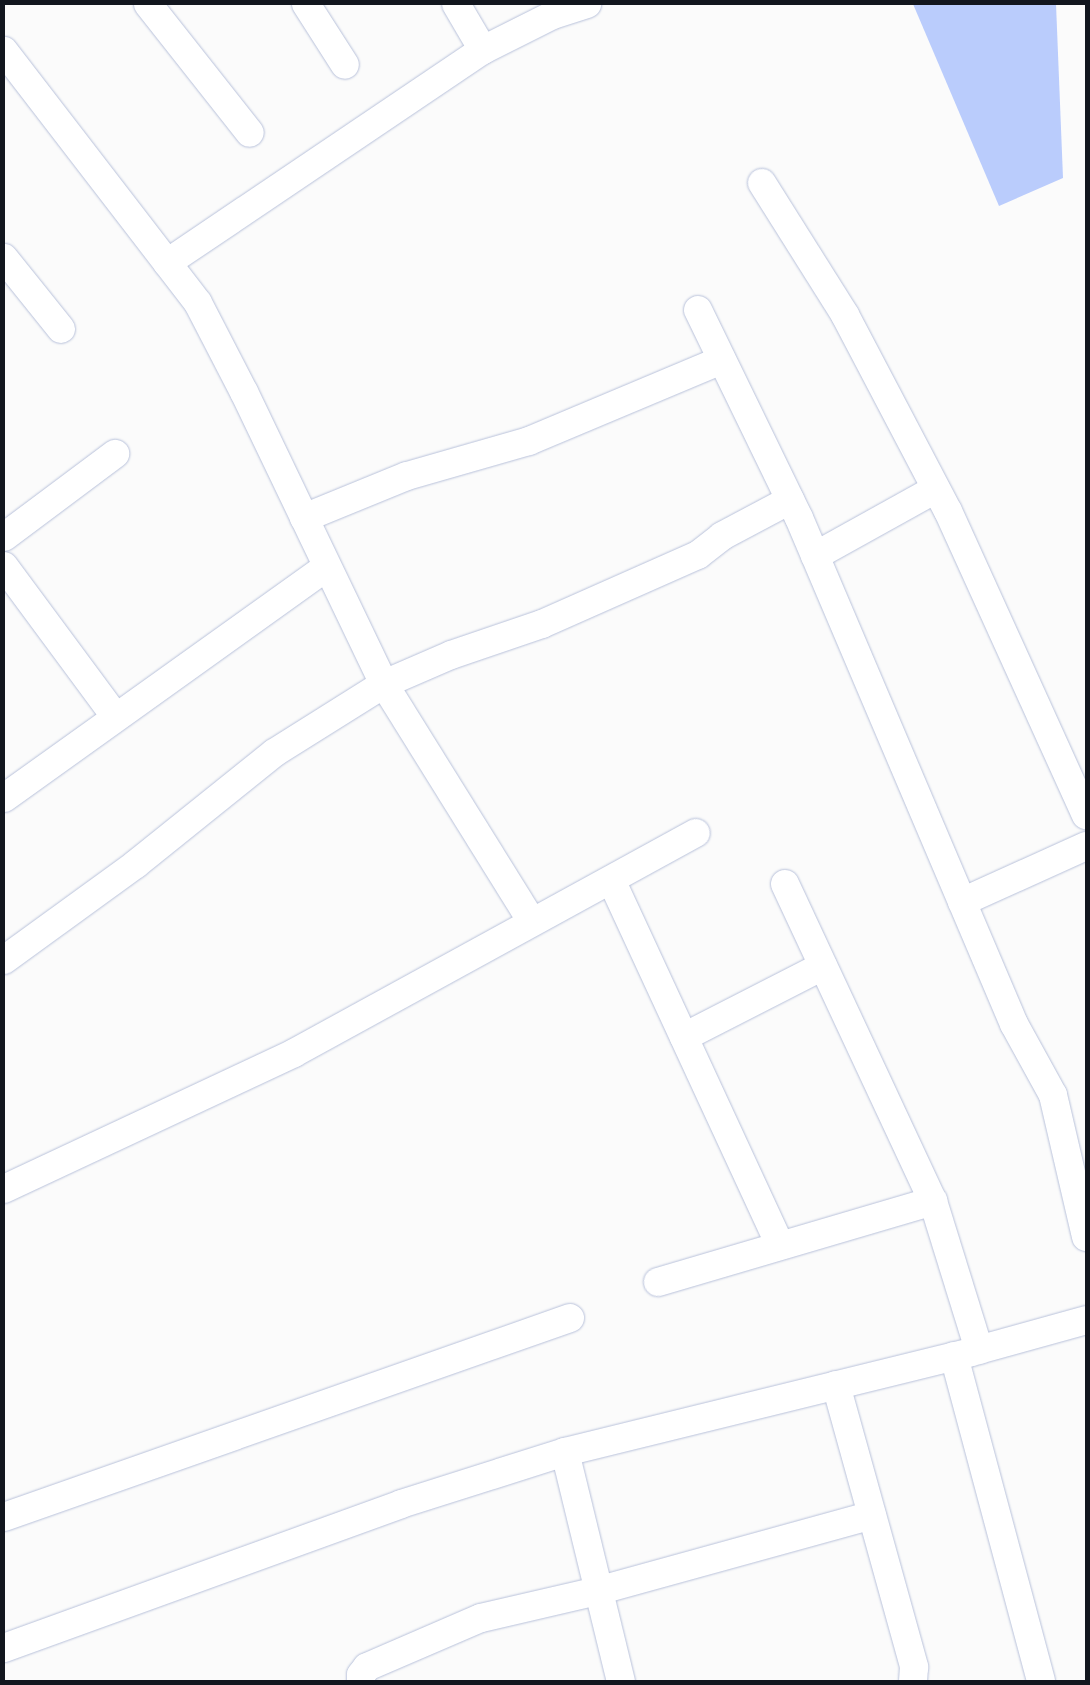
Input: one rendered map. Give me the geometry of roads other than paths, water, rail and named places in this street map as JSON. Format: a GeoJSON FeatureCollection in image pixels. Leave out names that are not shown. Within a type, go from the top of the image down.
{"type":"FeatureCollection","features":[{"type":"Feature","properties":{"kind":"street"},"geometry":{"type":"LineString","coordinates":[[148,4],[250,133]]}},
{"type":"Feature","properties":{"kind":"street"},"geometry":{"type":"LineString","coordinates":[[306,4],[345,65]]}},
{"type":"Feature","properties":{"kind":"street"},"geometry":{"type":"LineString","coordinates":[[456,4],[483,50]]}},
{"type":"Feature","properties":{"kind":"street"},"geometry":{"type":"LineString","coordinates":[[167,263],[483,50],[553,15],[587,4]]}},
{"type":"Feature","properties":{"kind":"street"},"geometry":{"type":"LineString","coordinates":[[4,51],[198,303],[244,392],[384,684],[532,922]]}},
{"type":"Feature","properties":{"kind":"street"},"geometry":{"type":"LineString","coordinates":[[762,183],[845,314],[936,490],[1086,815]]}},
{"type":"Feature","properties":{"kind":"street"},"geometry":{"type":"LineString","coordinates":[[4,258],[61,329]]}},
{"type":"Feature","properties":{"kind":"street"},"geometry":{"type":"LineString","coordinates":[[698,310],[815,556],[1014,1024],[1053,1095],[1081,1192],[1086,1237]]}},
{"type":"Feature","properties":{"kind":"street"},"geometry":{"type":"LineString","coordinates":[[304,518],[407,476],[529,440],[722,360]]}},
{"type":"Feature","properties":{"kind":"street"},"geometry":{"type":"LineString","coordinates":[[4,537],[115,454]]}},
{"type":"Feature","properties":{"kind":"street"},"geometry":{"type":"LineString","coordinates":[[815,556],[936,490]]}},
{"type":"Feature","properties":{"kind":"street"},"geometry":{"type":"LineString","coordinates":[[4,960],[136,864],[274,752],[384,684],[451,655],[542,624],[698,555],[722,536],[790,500]]}},
{"type":"Feature","properties":{"kind":"street"},"geometry":{"type":"LineString","coordinates":[[4,566],[115,716]]}},
{"type":"Feature","properties":{"kind":"street"},"geometry":{"type":"LineString","coordinates":[[4,798],[115,716],[327,567]]}},
{"type":"Feature","properties":{"kind":"street"},"geometry":{"type":"LineString","coordinates":[[4,1189],[294,1053],[696,833]]}},
{"type":"Feature","properties":{"kind":"street"},"geometry":{"type":"LineString","coordinates":[[962,902],[1086,846]]}},
{"type":"Feature","properties":{"kind":"street"},"geometry":{"type":"LineString","coordinates":[[785,884],[933,1201],[1040,1681]]}},
{"type":"Feature","properties":{"kind":"street"},"geometry":{"type":"LineString","coordinates":[[614,886],[780,1246]]}},
{"type":"Feature","properties":{"kind":"street"},"geometry":{"type":"LineString","coordinates":[[684,1037],[823,966]]}},
{"type":"Feature","properties":{"kind":"street"},"geometry":{"type":"LineString","coordinates":[[658,1282],[933,1201]]}},
{"type":"Feature","properties":{"kind":"street"},"geometry":{"type":"LineString","coordinates":[[4,1517],[570,1318]]}},
{"type":"Feature","properties":{"kind":"street"},"geometry":{"type":"LineString","coordinates":[[4,1648],[401,1504],[565,1452],[966,1353],[1086,1320]]}},
{"type":"Feature","properties":{"kind":"street"},"geometry":{"type":"LineString","coordinates":[[836,1385],[914,1667],[913,1681]]}},
{"type":"Feature","properties":{"kind":"street"},"geometry":{"type":"LineString","coordinates":[[565,1452],[597,1591],[621,1681]]}},
{"type":"Feature","properties":{"kind":"street"},"geometry":{"type":"LineString","coordinates":[[361,1681],[361,1675],[367,1667],[481,1618],[597,1591],[872,1515]]}}]}
